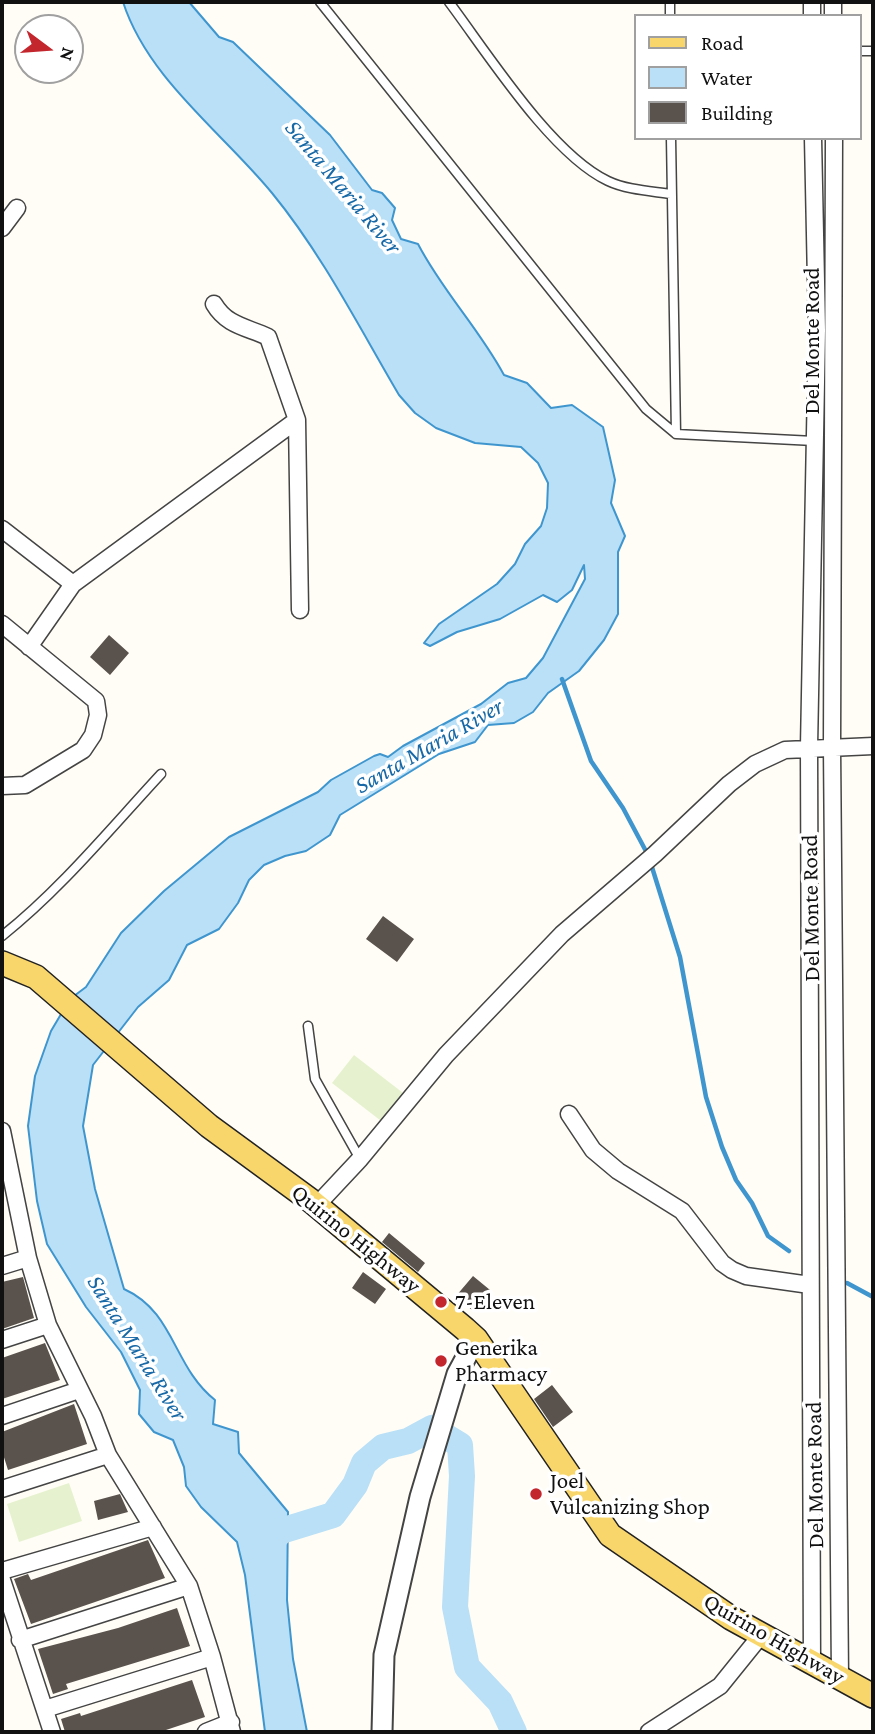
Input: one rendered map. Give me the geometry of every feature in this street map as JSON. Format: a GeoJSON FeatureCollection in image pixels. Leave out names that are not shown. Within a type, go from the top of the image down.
{"type":"FeatureCollection","features":[{"type":"Feature","properties":{"kind":"main road","name":"Quirino Highway"},"geometry":{"type":"LineString","coordinates":[[4,959],[36,977],[209,1126],[317,1206],[476,1339],[610,1535],[732,1618],[873,1696]]}},
{"type":"Feature","properties":{"kind":"street","name":"Del Monte Road"},"geometry":{"type":"LineString","coordinates":[[812,1663],[809,747],[817,330],[813,140]]}},
{"type":"Feature","properties":{"kind":"street","name":"Del Monte Road"},"geometry":{"type":"LineString","coordinates":[[834,140],[832,747],[840,1677]]}},
{"type":"Feature","properties":{"kind":"street"},"geometry":{"type":"LineString","coordinates":[[2,228],[17,208]]}},
{"type":"Feature","properties":{"kind":"street"},"geometry":{"type":"LineString","coordinates":[[214,304],[221,316],[236,326],[263,335],[272,342],[297,420],[300,610]]}},
{"type":"Feature","properties":{"kind":"street"},"geometry":{"type":"LineString","coordinates":[[29,647],[73,584],[297,420]]}},
{"type":"Feature","properties":{"kind":"street"},"geometry":{"type":"LineString","coordinates":[[814,441],[835,442]]}},
{"type":"Feature","properties":{"kind":"street"},"geometry":{"type":"LineString","coordinates":[[2,529],[73,584]]}},
{"type":"Feature","properties":{"kind":"street"},"geometry":{"type":"LineString","coordinates":[[2,624],[96,701],[98,715],[93,735],[83,750],[25,785],[2,786]]}},
{"type":"Feature","properties":{"kind":"street"},"geometry":{"type":"LineString","coordinates":[[317,1206],[446,1055],[542,954],[729,784],[755,764],[785,750],[873,746]]}},
{"type":"Feature","properties":{"kind":"street"},"geometry":{"type":"LineString","coordinates":[[569,1114],[593,1150],[618,1171],[682,1212],[732,1270],[746,1276],[810,1285]]}},
{"type":"Feature","properties":{"kind":"street"},"geometry":{"type":"LineString","coordinates":[[2,1131],[8,1191],[48,1325],[108,1455],[189,1586],[231,1727],[206,1732]]}},
{"type":"Feature","properties":{"kind":"street"},"geometry":{"type":"LineString","coordinates":[[2,1266],[28,1258]]}},
{"type":"Feature","properties":{"kind":"street"},"geometry":{"type":"LineString","coordinates":[[2,1340],[48,1325]]}},
{"type":"Feature","properties":{"kind":"street"},"geometry":{"type":"LineString","coordinates":[[382,1732],[384,1655],[420,1497],[457,1374],[476,1339]]}},
{"type":"Feature","properties":{"kind":"street"},"geometry":{"type":"LineString","coordinates":[[810,1378],[837,1377]]}},
{"type":"Feature","properties":{"kind":"street"},"geometry":{"type":"LineString","coordinates":[[2,1416],[79,1390]]}},
{"type":"Feature","properties":{"kind":"street"},"geometry":{"type":"LineString","coordinates":[[2,1489],[108,1455]]}},
{"type":"Feature","properties":{"kind":"street"},"geometry":{"type":"LineString","coordinates":[[2,1571],[153,1527]]}},
{"type":"Feature","properties":{"kind":"street"},"geometry":{"type":"LineString","coordinates":[[2,1580],[52,1732]]}},
{"type":"Feature","properties":{"kind":"street"},"geometry":{"type":"LineString","coordinates":[[20,1640],[189,1586]]}},
{"type":"Feature","properties":{"kind":"street"},"geometry":{"type":"LineString","coordinates":[[649,1732],[720,1686],[762,1634]]}},
{"type":"Feature","properties":{"kind":"street"},"geometry":{"type":"LineString","coordinates":[[45,1709],[212,1657]]}},
{"type":"Feature","properties":{"kind":"lane"},"geometry":{"type":"LineString","coordinates":[[320,2],[646,409],[676,435],[814,441]]}},
{"type":"Feature","properties":{"kind":"lane"},"geometry":{"type":"LineString","coordinates":[[449,2],[532,110],[573,157],[611,183],[671,194]]}},
{"type":"Feature","properties":{"kind":"lane"},"geometry":{"type":"LineString","coordinates":[[671,140],[676,435]]}},
{"type":"Feature","properties":{"kind":"lane"},"geometry":{"type":"LineString","coordinates":[[2,936],[27,916],[160,774]]}},
{"type":"Feature","properties":{"kind":"lane"},"geometry":{"type":"LineString","coordinates":[[308,1026],[315,1079],[360,1158]]}},
{"type":"Feature","properties":{"kind":"green space"},"geometry":{"type":"Polygon","coordinates":[[[354,1055],[407,1096],[385,1124],[332,1083],[354,1055]]]}},
{"type":"Feature","properties":{"kind":"green space"},"geometry":{"type":"Polygon","coordinates":[[[69,1483],[82,1521],[19,1542],[7,1504],[69,1483]]]}},
{"type":"Feature","properties":{"kind":"water","name":"Santa Maria River"},"geometry":{"type":"Polygon","coordinates":[[[123,2],[189,2],[219,37],[233,42],[330,135],[372,190],[382,193],[395,208],[392,220],[401,239],[418,244],[504,375],[527,383],[551,408],[572,405],[603,427],[615,480],[611,503],[625,536],[618,552],[618,614],[604,640],[579,671],[548,693],[533,712],[514,723],[488,725],[475,742],[439,754],[340,815],[330,835],[306,851],[264,865],[249,880],[238,903],[219,929],[187,945],[169,980],[138,1007],[93,1065],[83,1126],[95,1189],[124,1289],[154,1311],[190,1372],[215,1400],[213,1424],[238,1432],[239,1453],[288,1512],[287,1600],[293,1659],[307,1732],[265,1732],[245,1575],[237,1542],[201,1507],[186,1486],[184,1467],[173,1440],[154,1432],[139,1414],[140,1390],[121,1352],[86,1307],[47,1244],[37,1201],[28,1126],[35,1076],[51,1031],[70,999],[86,987],[121,933],[164,891],[229,837],[318,792],[331,780],[374,756],[380,754],[388,757],[403,746],[481,704],[508,683],[526,678],[543,658],[585,579],[584,565],[572,590],[557,602],[543,595],[500,619],[457,632],[430,646],[424,643],[439,624],[497,584],[515,564],[525,544],[541,526],[547,508],[548,483],[538,463],[521,447],[475,443],[436,428],[415,413],[399,395],[339,291],[290,216],[252,170],[168,80],[135,30],[123,2]]]}},
{"type":"Feature","properties":{"kind":"building"},"geometry":{"type":"Polygon","coordinates":[[[109,635],[129,653],[110,675],[90,657],[109,635]]]}},
{"type":"Feature","properties":{"kind":"building"},"geometry":{"type":"Polygon","coordinates":[[[383,916],[414,939],[397,962],[366,939],[383,916]]]}},
{"type":"Feature","properties":{"kind":"building"},"geometry":{"type":"Polygon","coordinates":[[[389,1233],[425,1263],[418,1272],[382,1242],[389,1233]]]}},
{"type":"Feature","properties":{"kind":"building"},"geometry":{"type":"Polygon","coordinates":[[[363,1272],[386,1289],[375,1304],[352,1288],[363,1272]]]}},
{"type":"Feature","properties":{"kind":"building"},"geometry":{"type":"Polygon","coordinates":[[[473,1276],[490,1290],[473,1311],[456,1296],[473,1276]]]}},
{"type":"Feature","properties":{"kind":"building"},"geometry":{"type":"Polygon","coordinates":[[[23,1277],[34,1318],[2,1329],[2,1282],[23,1277]]]}},
{"type":"Feature","properties":{"kind":"building"},"geometry":{"type":"Polygon","coordinates":[[[45,1343],[60,1380],[2,1399],[2,1358],[45,1343]]]}},
{"type":"Feature","properties":{"kind":"building"},"geometry":{"type":"Polygon","coordinates":[[[552,1385],[573,1412],[553,1427],[534,1399],[552,1385]]]}},
{"type":"Feature","properties":{"kind":"building"},"geometry":{"type":"Polygon","coordinates":[[[74,1404],[87,1444],[8,1470],[2,1451],[2,1432],[74,1404]]]}},
{"type":"Feature","properties":{"kind":"building"},"geometry":{"type":"Polygon","coordinates":[[[120,1494],[128,1512],[98,1520],[94,1501],[120,1494]]]}},
{"type":"Feature","properties":{"kind":"building"},"geometry":{"type":"Polygon","coordinates":[[[148,1540],[165,1578],[31,1624],[14,1579],[28,1574],[31,1580],[148,1540]]]}},
{"type":"Feature","properties":{"kind":"building"},"geometry":{"type":"Polygon","coordinates":[[[177,1608],[190,1646],[66,1684],[68,1689],[53,1694],[38,1649],[118,1628],[177,1608]]]}},
{"type":"Feature","properties":{"kind":"building"},"geometry":{"type":"Polygon","coordinates":[[[192,1680],[205,1717],[160,1732],[65,1732],[61,1719],[80,1713],[81,1716],[192,1680]]]}},
{"type":"Feature","properties":{"kind":"waterway"},"geometry":{"type":"LineString","coordinates":[[562,679],[591,761],[623,808],[648,855]]}},
{"type":"Feature","properties":{"kind":"waterway"},"geometry":{"type":"LineString","coordinates":[[651,864],[680,957],[706,1097],[722,1147],[736,1180],[752,1203],[768,1236],[789,1251]]}},
{"type":"Feature","properties":{"kind":"waterway"},"geometry":{"type":"LineString","coordinates":[[847,1283],[873,1297]]}},
{"type":"Feature","properties":{"kind":"waterway"},"geometry":{"type":"LineString","coordinates":[[266,1547],[281,1531],[333,1515],[355,1485],[364,1463],[383,1447],[408,1441],[432,1428],[460,1445],[462,1476],[455,1607],[467,1667],[500,1702],[514,1732]]}},
{"type":"Feature","properties":{"kind":"place","name":"7-Eleven"},"geometry":{"type":"Point","coordinates":[441,1302]}},
{"type":"Feature","properties":{"kind":"place","name":"Generika Pharmacy"},"geometry":{"type":"Point","coordinates":[441,1361]}},
{"type":"Feature","properties":{"kind":"place","name":"Joel Vulcanizing Shop"},"geometry":{"type":"Point","coordinates":[536,1494]}}]}
